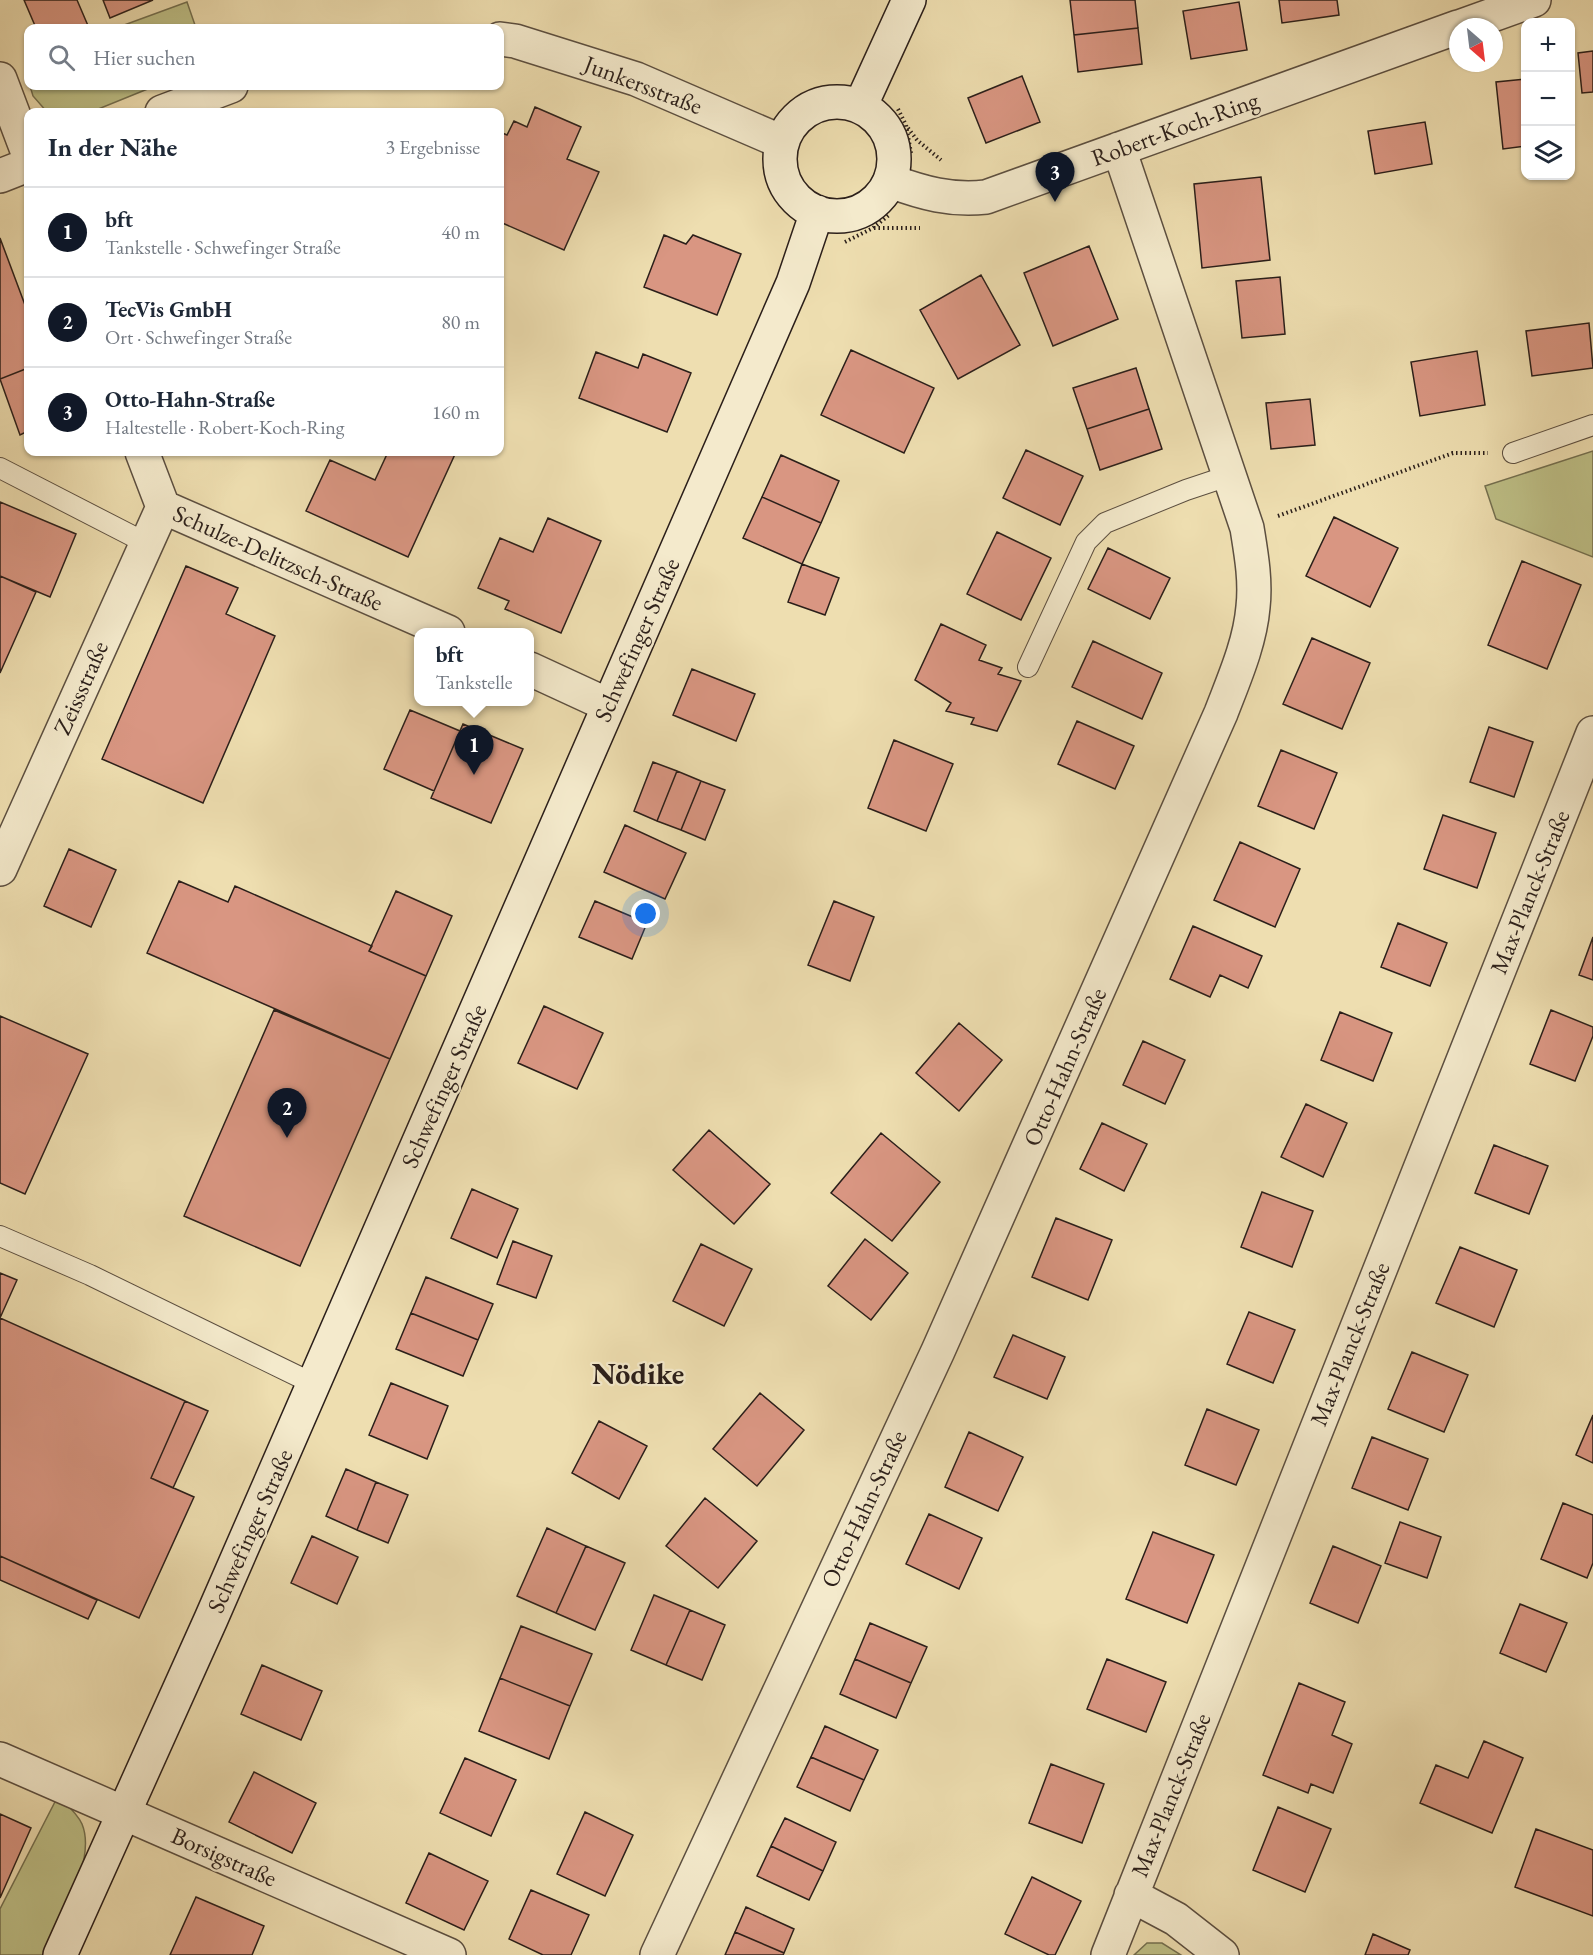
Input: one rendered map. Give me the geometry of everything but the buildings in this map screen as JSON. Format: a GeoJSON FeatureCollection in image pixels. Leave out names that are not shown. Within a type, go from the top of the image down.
{"type":"FeatureCollection","features":[{"type":"Feature","properties":{"kind":"street"},"geometry":{"type":"LineString","coordinates":[[860,107],[909,0]]}},
{"type":"Feature","properties":{"kind":"street","name":"Robert-Koch-Ring"},"geometry":{"type":"LineString","coordinates":[[1483,18],[1534,0]]}},
{"type":"Feature","properties":{"kind":"street","name":"Robert-Koch-Ring"},"geometry":{"type":"LineString","coordinates":[[890,180],[944,198],[963,200],[986,197],[1449,30]]}},
{"type":"Feature","properties":{"kind":"street","name":"Junkersstraße"},"geometry":{"type":"LineString","coordinates":[[504,40],[636,78],[782,142]]}},
{"type":"Feature","properties":{"kind":"street"},"geometry":{"type":"LineString","coordinates":[[0,79],[24,142]]}},
{"type":"Feature","properties":{"kind":"street"},"geometry":{"type":"LineString","coordinates":[[173,108],[220,90]]}},
{"type":"Feature","properties":{"kind":"street"},"geometry":{"type":"LineString","coordinates":[[841,102],[860,107],[875,116],[886,129],[893,146],[894,164],[890,180],[874,201],[852,214],[834,215],[817,212],[804,205],[785,182],[780,156],[782,142],[791,125],[804,112],[822,104],[841,102]]}},
{"type":"Feature","properties":{"kind":"street","name":"Otto-Hahn-Straße"},"geometry":{"type":"LineString","coordinates":[[657,1955],[938,1351],[1221,713],[1242,657],[1253,607],[1252,562],[1246,528],[1231,475],[1119,149]]}},
{"type":"Feature","properties":{"kind":"street"},"geometry":{"type":"LineString","coordinates":[[0,176],[24,167]]}},
{"type":"Feature","properties":{"kind":"street","name":"Schwefinger Straße"},"geometry":{"type":"LineString","coordinates":[[60,1955],[314,1384],[793,283],[817,212]]}},
{"type":"Feature","properties":{"kind":"street","name":"Schulze-Delitzsch-Straße"},"geometry":{"type":"LineString","coordinates":[[144,456],[163,507],[437,628]]}},
{"type":"Feature","properties":{"kind":"street","name":"Zeissstraße"},"geometry":{"type":"LineString","coordinates":[[0,869],[163,507]]}},
{"type":"Feature","properties":{"kind":"street"},"geometry":{"type":"LineString","coordinates":[[534,671],[608,705]]}},
{"type":"Feature","properties":{"kind":"street","name":"Max-Planck-Straße"},"geometry":{"type":"LineString","coordinates":[[1108,1955],[1593,733]]}},
{"type":"Feature","properties":{"kind":"street","name":"Borsigstraße"},"geometry":{"type":"LineString","coordinates":[[0,1759],[449,1955]]}},
{"type":"Feature","properties":{"kind":"street"},"geometry":{"type":"LineString","coordinates":[[1131,1895],[1176,1919],[1222,1955]]}},
{"type":"Feature","properties":{"kind":"lane"},"geometry":{"type":"LineString","coordinates":[[1513,453],[1593,425]]}},
{"type":"Feature","properties":{"kind":"lane"},"geometry":{"type":"LineString","coordinates":[[0,468],[147,543]]}},
{"type":"Feature","properties":{"kind":"lane"},"geometry":{"type":"LineString","coordinates":[[1028,667],[1086,542],[1105,523],[1186,490],[1231,475]]}},
{"type":"Feature","properties":{"kind":"lane"},"geometry":{"type":"LineString","coordinates":[[0,1236],[90,1275],[314,1384]]}},
{"type":"Feature","properties":{"kind":"path"},"geometry":{"type":"LineString","coordinates":[[1246,528],[1453,453],[1513,453]]}},
{"type":"Feature","properties":{"kind":"green space"},"geometry":{"type":"Polygon","coordinates":[[[187,2],[195,24],[127,24],[187,2]]]}},
{"type":"Feature","properties":{"kind":"green space"},"geometry":{"type":"Polygon","coordinates":[[[31,90],[145,90],[101,108],[44,108],[33,96],[31,90]]]}},
{"type":"Feature","properties":{"kind":"green space"},"geometry":{"type":"Polygon","coordinates":[[[1593,451],[1593,557],[1496,519],[1485,486],[1593,451]]]}},
{"type":"Feature","properties":{"kind":"green space"},"geometry":{"type":"Polygon","coordinates":[[[58,1796],[80,1820],[85,1839],[85,1855],[75,1890],[45,1955],[0,1955],[0,1909],[58,1796]]]}},
{"type":"Feature","properties":{"kind":"green space"},"geometry":{"type":"Polygon","coordinates":[[[1147,1943],[1162,1943],[1181,1955],[1134,1955],[1147,1943]]]}},
{"type":"Feature","properties":{"kind":"place","name":"Otto-Hahn-Straße"},"geometry":{"type":"Point","coordinates":[1055,202]}},
{"type":"Feature","properties":{"kind":"place","name":"bft"},"geometry":{"type":"Point","coordinates":[474,775]}},
{"type":"Feature","properties":{"kind":"place","name":"TecVis GmbH"},"geometry":{"type":"Point","coordinates":[287,1138]}},
{"type":"Feature","properties":{"kind":"district","name":"Nödike"},"geometry":{"type":"Point","coordinates":[638,1374]}}]}
